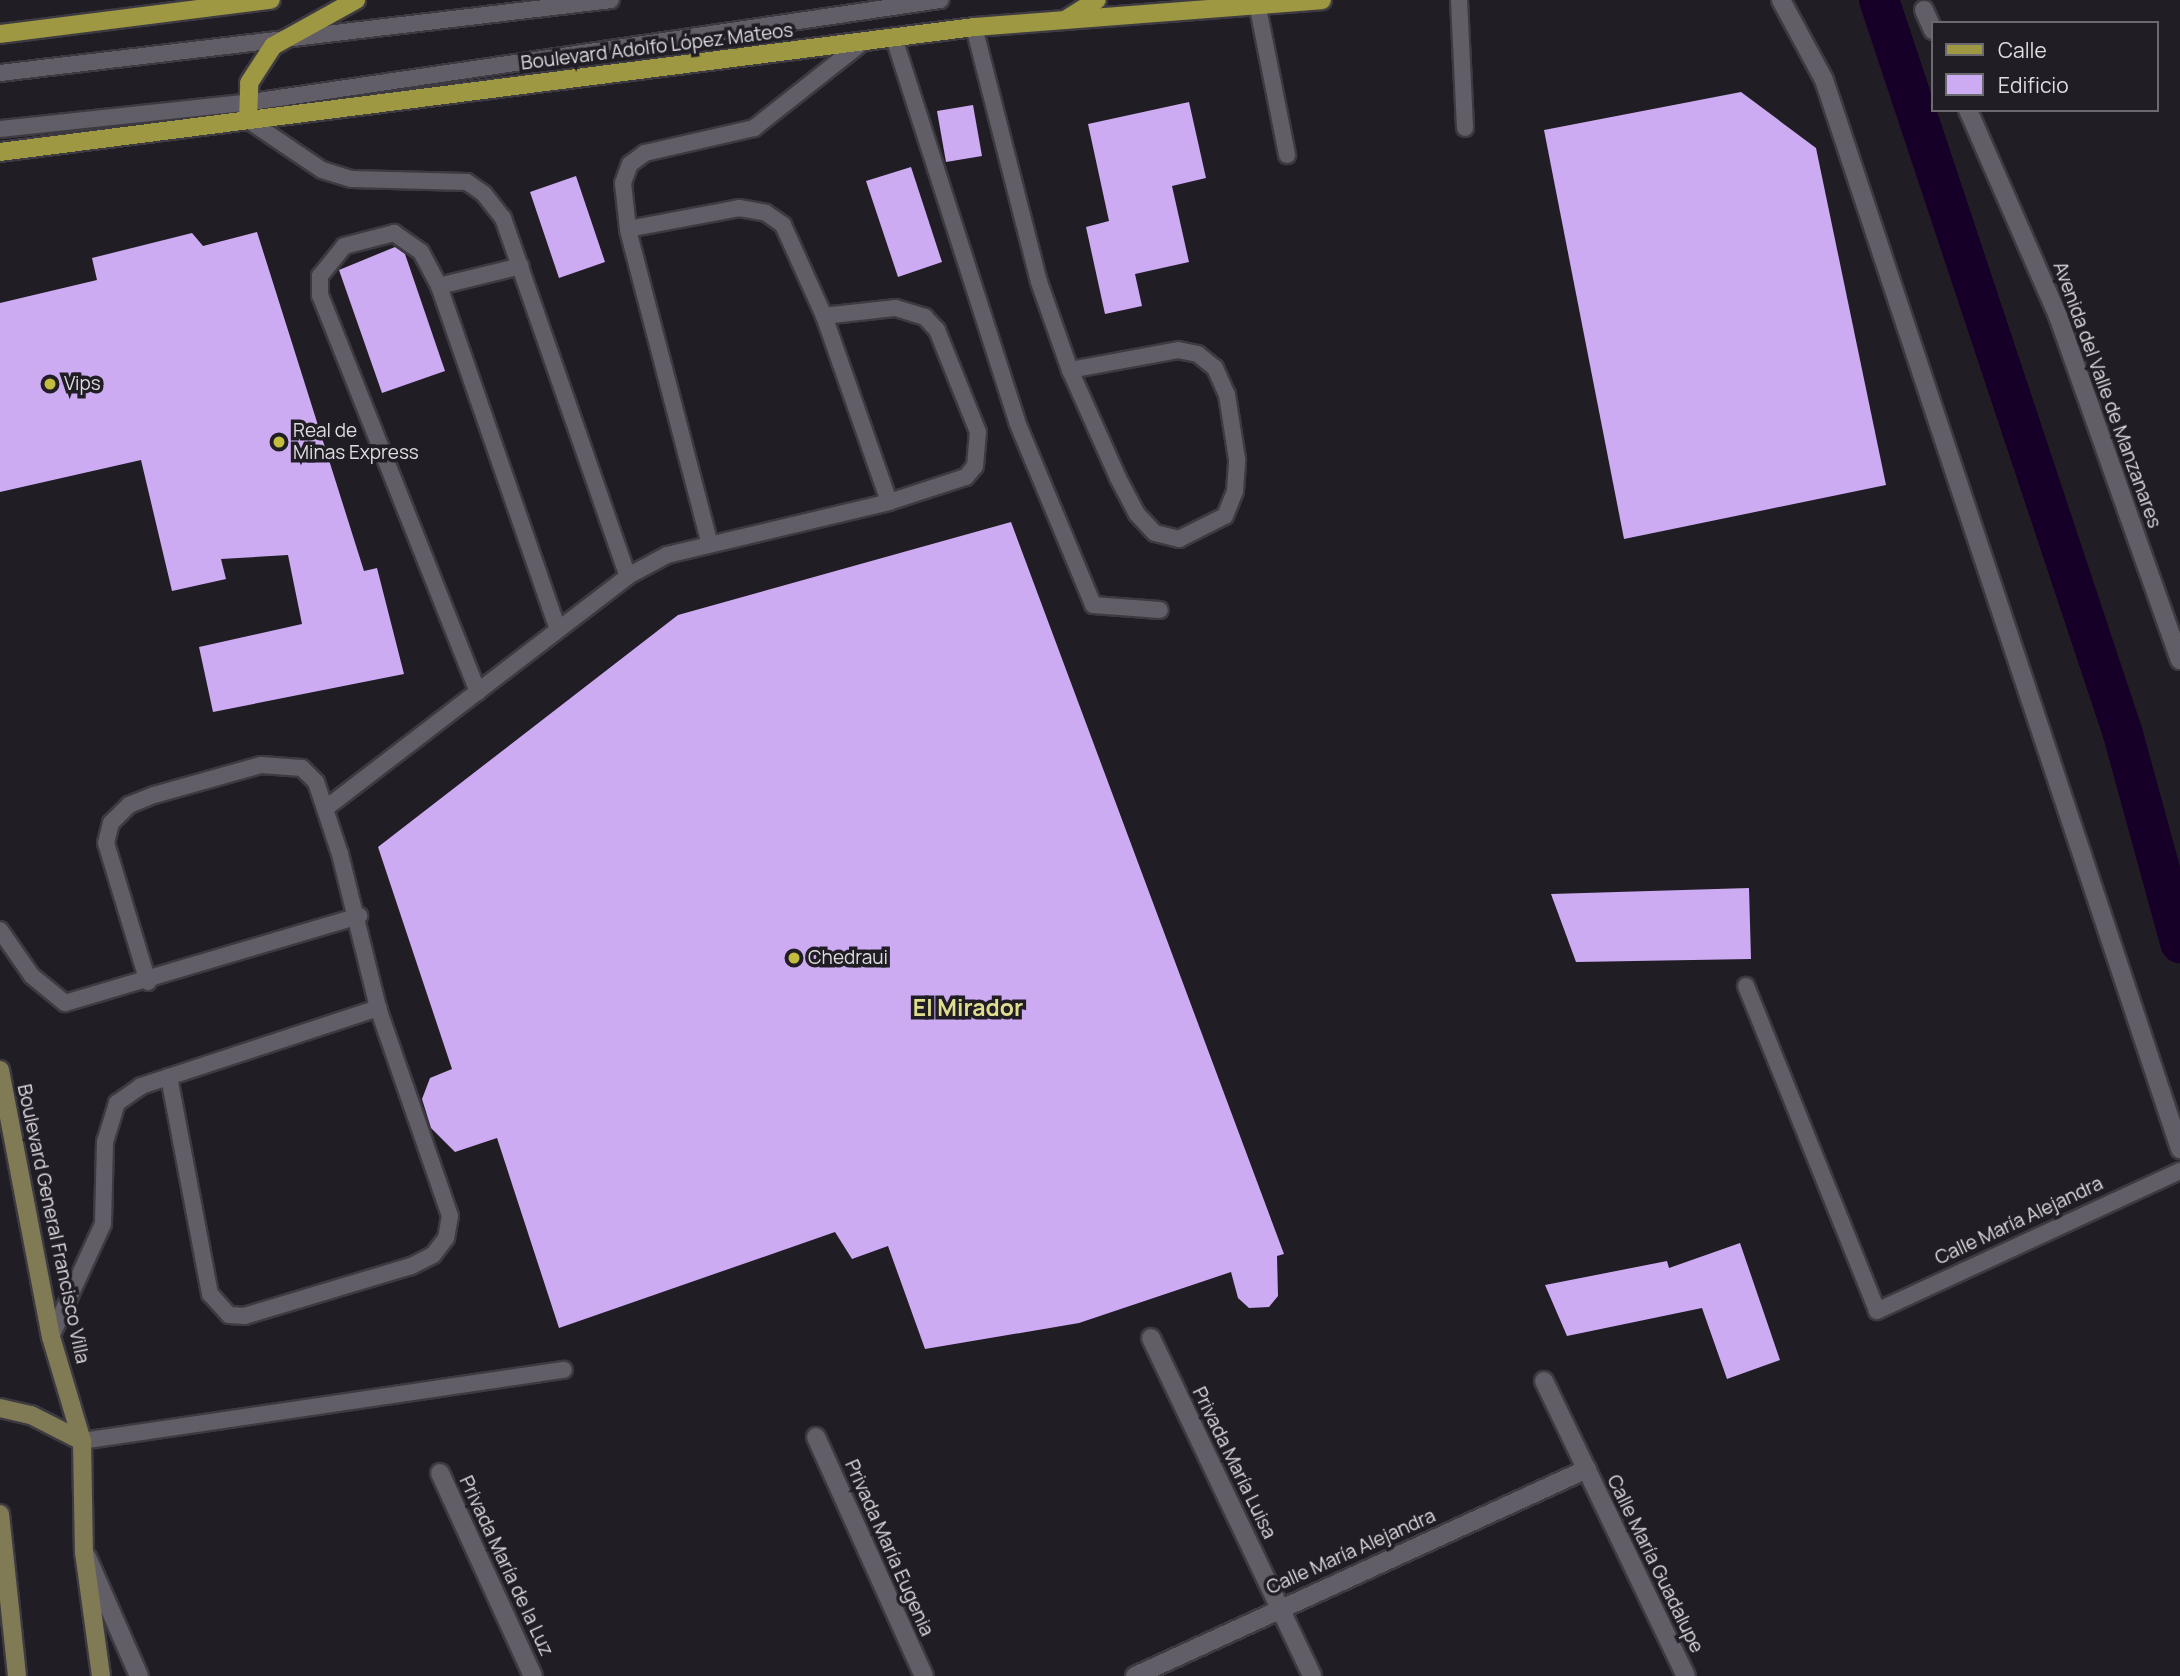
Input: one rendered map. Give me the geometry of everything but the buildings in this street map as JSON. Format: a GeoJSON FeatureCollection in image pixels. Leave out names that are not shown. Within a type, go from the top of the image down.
{"type":"FeatureCollection","features":[{"type":"Feature","properties":{"kind":"main road"},"geometry":{"type":"LineString","coordinates":[[0,34],[175,5],[271,0]]}},
{"type":"Feature","properties":{"kind":"main road"},"geometry":{"type":"LineString","coordinates":[[247,112],[258,64],[273,46],[356,0]]}},
{"type":"Feature","properties":{"kind":"main road"},"geometry":{"type":"LineString","coordinates":[[1062,21],[1097,0]]}},
{"type":"Feature","properties":{"kind":"main road","name":"Boulevard Adolfo López Mateos"},"geometry":{"type":"LineString","coordinates":[[3,154],[247,112],[974,27],[1257,1],[1322,0]]}},
{"type":"Feature","properties":{"kind":"main road","name":"Boulevard General Francisco Villa"},"geometry":{"type":"LineString","coordinates":[[0,1070],[51,1337],[82,1441],[84,1552],[101,1674]]}},
{"type":"Feature","properties":{"kind":"main road"},"geometry":{"type":"LineString","coordinates":[[0,1408],[31,1415],[82,1441]]}},
{"type":"Feature","properties":{"kind":"main road"},"geometry":{"type":"LineString","coordinates":[[0,1514],[17,1676]]}},
{"type":"Feature","properties":{"kind":"street"},"geometry":{"type":"LineString","coordinates":[[1782,0],[1824,80],[2180,1149]]}},
{"type":"Feature","properties":{"kind":"street"},"geometry":{"type":"LineString","coordinates":[[1924,10],[1932,28]]}},
{"type":"Feature","properties":{"kind":"street","name":"Avenida del Valle de Manzanares"},"geometry":{"type":"LineString","coordinates":[[1969,112],[2059,316],[2180,660]]}},
{"type":"Feature","properties":{"kind":"street","name":"Privada María Luisa"},"geometry":{"type":"LineString","coordinates":[[1151,1338],[1312,1676]]}},
{"type":"Feature","properties":{"kind":"street","name":"Calle María Guadalupe"},"geometry":{"type":"LineString","coordinates":[[1544,1381],[1686,1676]]}},
{"type":"Feature","properties":{"kind":"street","name":"Privada María Eugenia"},"geometry":{"type":"LineString","coordinates":[[816,1437],[923,1676]]}},
{"type":"Feature","properties":{"kind":"street","name":"Calle María Alejandra"},"geometry":{"type":"LineString","coordinates":[[1135,1676],[1279,1606],[1587,1469]]}},
{"type":"Feature","properties":{"kind":"street","name":"Privada María de la Luz"},"geometry":{"type":"LineString","coordinates":[[440,1473],[533,1676]]}},
{"type":"Feature","properties":{"kind":"street"},"geometry":{"type":"LineString","coordinates":[[84,1552],[139,1676]]}},
{"type":"Feature","properties":{"kind":"lane"},"geometry":{"type":"LineString","coordinates":[[0,74],[298,34],[611,0]]}},
{"type":"Feature","properties":{"kind":"lane"},"geometry":{"type":"LineString","coordinates":[[0,129],[247,112],[940,0]]}},
{"type":"Feature","properties":{"kind":"lane"},"geometry":{"type":"LineString","coordinates":[[1459,0],[1465,128]]}},
{"type":"Feature","properties":{"kind":"lane"},"geometry":{"type":"LineString","coordinates":[[1257,1],[1287,155]]}},
{"type":"Feature","properties":{"kind":"lane"},"geometry":{"type":"LineString","coordinates":[[974,27],[1039,282],[1070,370],[1118,478],[1137,514],[1155,533],[1180,539],[1225,516],[1235,491],[1237,459],[1227,395],[1215,368],[1198,354],[1178,350],[1070,370]]}},
{"type":"Feature","properties":{"kind":"lane"},"geometry":{"type":"LineString","coordinates":[[894,38],[1017,422],[1093,606],[1160,610]]}},
{"type":"Feature","properties":{"kind":"lane"},"geometry":{"type":"LineString","coordinates":[[709,541],[628,229],[623,183],[630,164],[645,153],[754,128],[863,42]]}},
{"type":"Feature","properties":{"kind":"lane"},"geometry":{"type":"LineString","coordinates":[[247,112],[293,155],[352,179],[467,182],[503,218],[628,576]]}},
{"type":"Feature","properties":{"kind":"lane"},"geometry":{"type":"LineString","coordinates":[[628,229],[739,208],[766,213],[783,225],[795,245],[824,316],[889,502]]}},
{"type":"Feature","properties":{"kind":"lane"},"geometry":{"type":"LineString","coordinates":[[478,692],[329,324],[320,276],[344,246],[394,233],[421,252],[439,286],[558,629]]}},
{"type":"Feature","properties":{"kind":"lane"},"geometry":{"type":"LineString","coordinates":[[439,286],[521,267]]}},
{"type":"Feature","properties":{"kind":"lane"},"geometry":{"type":"LineString","coordinates":[[326,808],[628,576],[709,541],[889,502],[966,477],[978,457],[978,432],[937,330],[925,317],[895,308],[824,316]]}},
{"type":"Feature","properties":{"kind":"lane"},"geometry":{"type":"LineString","coordinates":[[148,982],[106,843],[120,814],[154,795],[281,763],[302,768],[316,782],[326,808],[359,916],[378,1008],[450,1216],[446,1238],[433,1255],[411,1266],[244,1316],[217,1306],[197,1238],[169,1077]]}},
{"type":"Feature","properties":{"kind":"lane"},"geometry":{"type":"LineString","coordinates":[[0,930],[32,976],[65,1003],[148,982],[359,916]]}},
{"type":"Feature","properties":{"kind":"lane","name":"Calle María Alejandra"},"geometry":{"type":"LineString","coordinates":[[1746,986],[1877,1311],[2180,1171]]}},
{"type":"Feature","properties":{"kind":"lane"},"geometry":{"type":"LineString","coordinates":[[51,1337],[103,1224],[108,1121],[128,1093],[378,1008]]}},
{"type":"Feature","properties":{"kind":"lane"},"geometry":{"type":"LineString","coordinates":[[82,1441],[564,1370]]}},
{"type":"Feature","properties":{"kind":"waterway"},"geometry":{"type":"LineString","coordinates":[[1879,0],[2123,734],[2180,943]]}},
{"type":"Feature","properties":{"kind":"place","name":"Vips"},"geometry":{"type":"Point","coordinates":[50,384]}},
{"type":"Feature","properties":{"kind":"place","name":"Real de Minas Express"},"geometry":{"type":"Point","coordinates":[279,442]}},
{"type":"Feature","properties":{"kind":"place","name":"Chedraui"},"geometry":{"type":"Point","coordinates":[794,958]}},
{"type":"Feature","properties":{"kind":"district","name":"El Mirador"},"geometry":{"type":"Point","coordinates":[968,1007]}}]}
